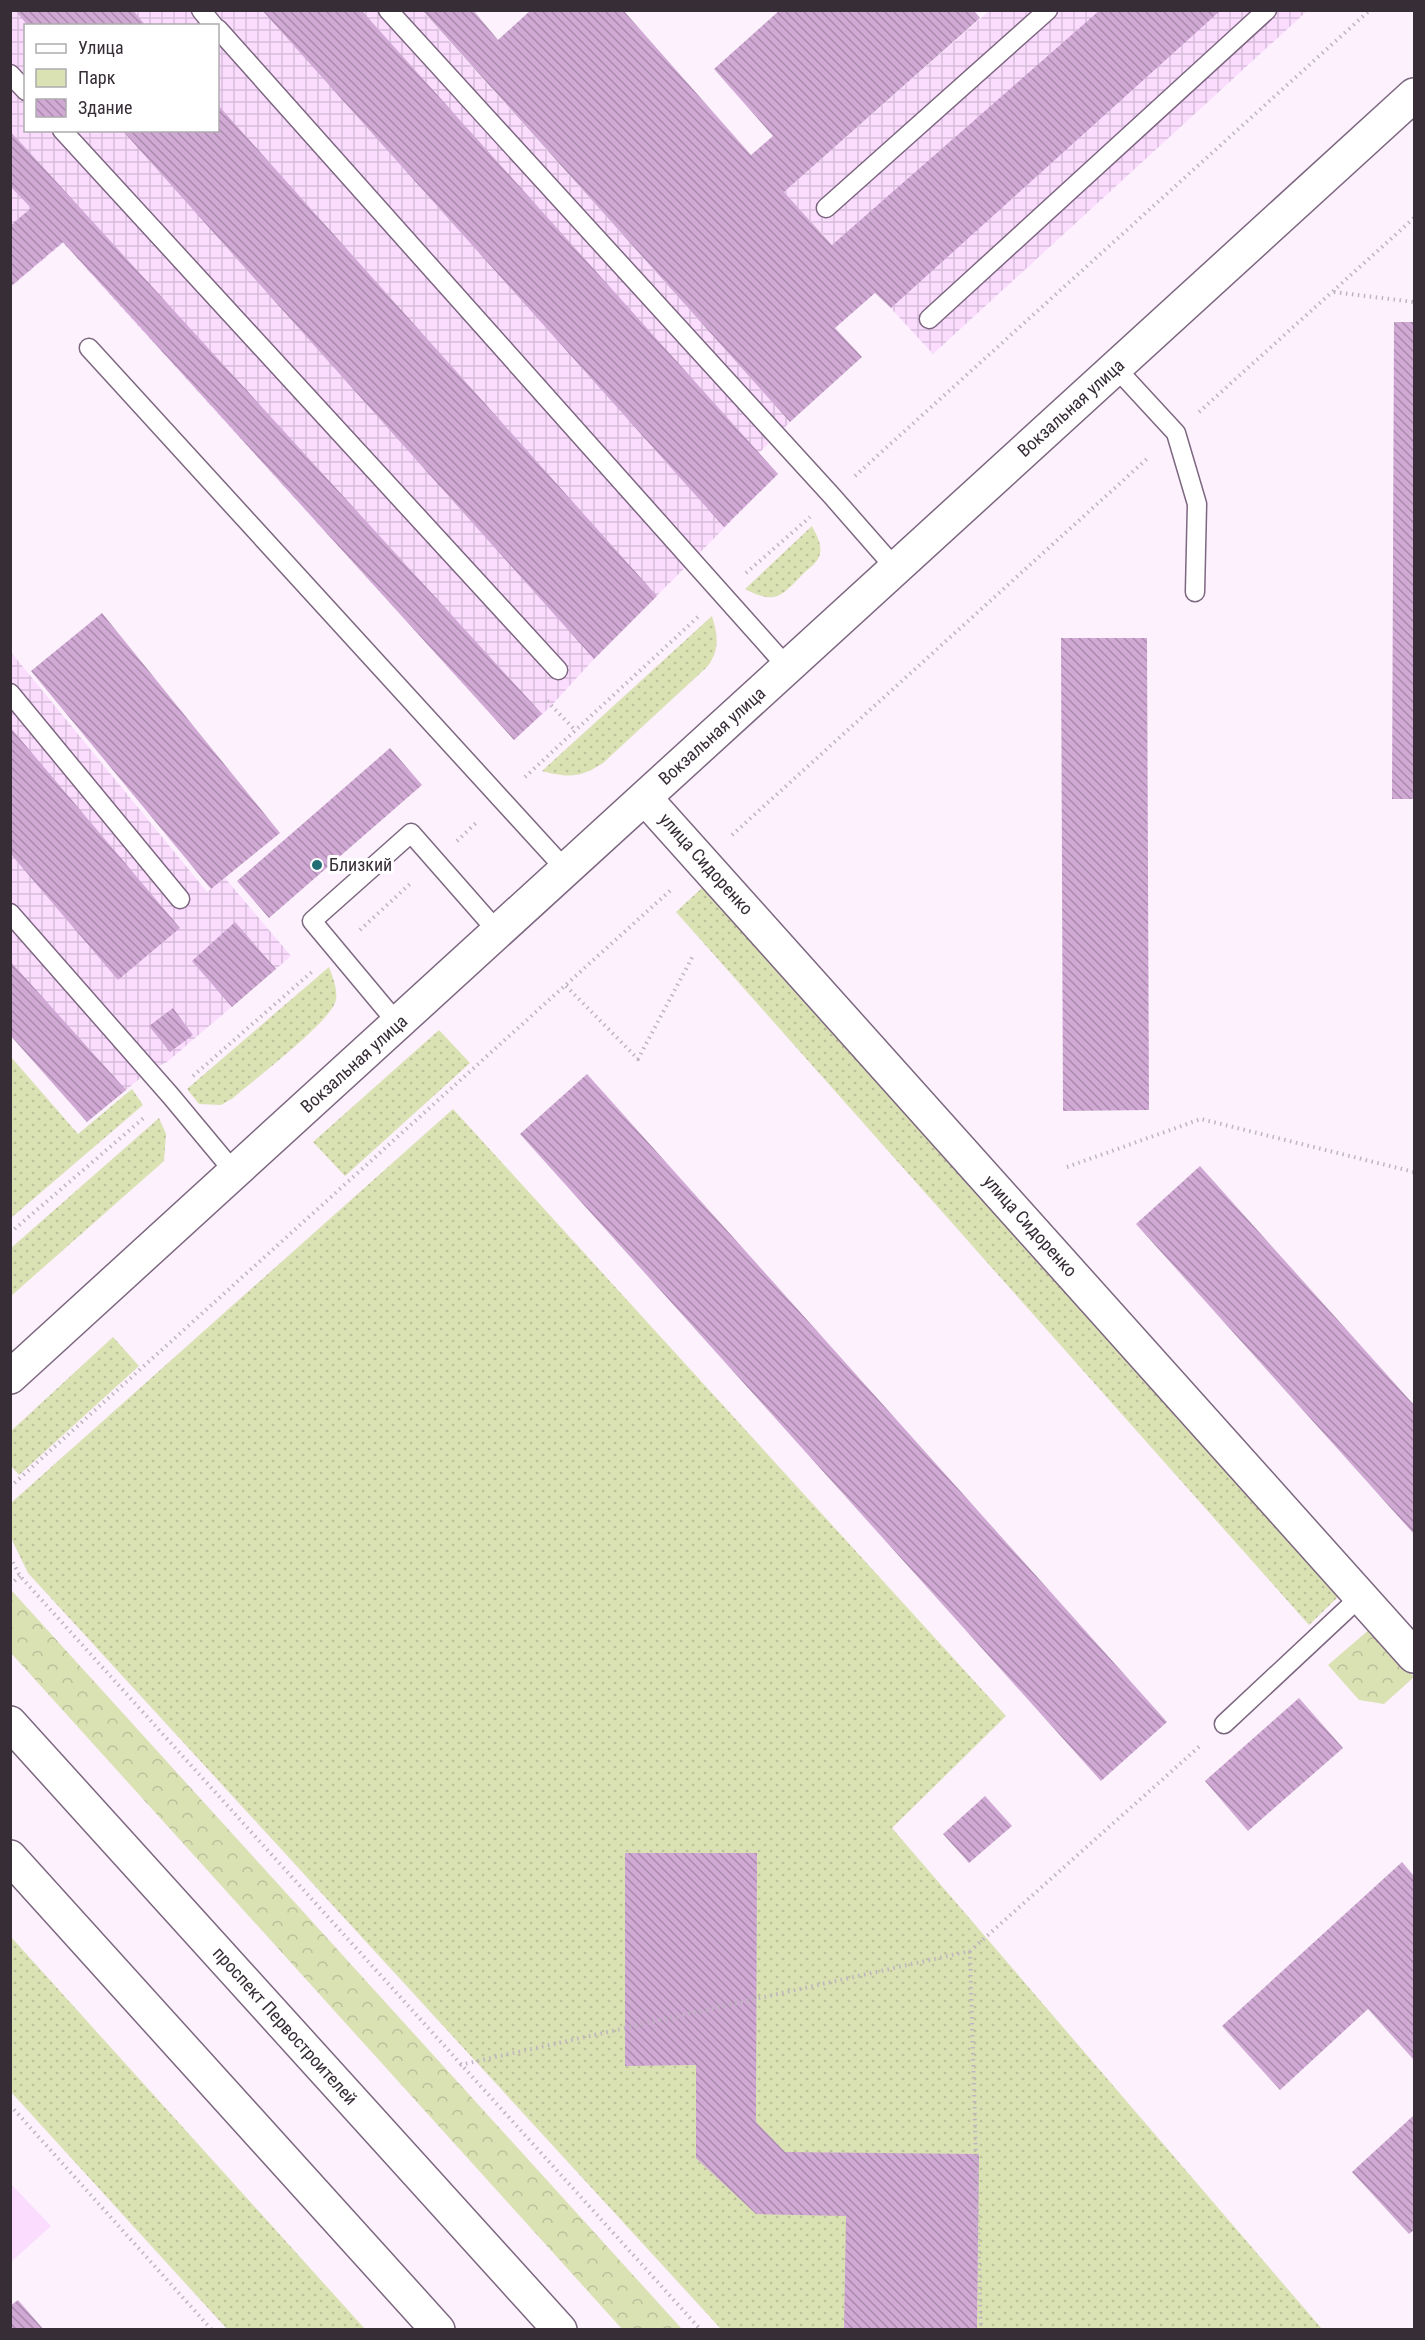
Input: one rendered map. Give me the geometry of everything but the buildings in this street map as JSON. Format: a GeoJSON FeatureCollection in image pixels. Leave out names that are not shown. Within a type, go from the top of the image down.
{"type":"FeatureCollection","features":[{"type":"Feature","properties":{"kind":"street","name":"Вокзальная улица"},"geometry":{"type":"LineString","coordinates":[[10,1377],[1414,95]]}},
{"type":"Feature","properties":{"kind":"street","name":"улица Сидоренко"},"geometry":{"type":"LineString","coordinates":[[645,798],[1414,1656]]}},
{"type":"Feature","properties":{"kind":"street","name":"проспект Первостроителей"},"geometry":{"type":"LineString","coordinates":[[10,1723],[560,2330]]}},
{"type":"Feature","properties":{"kind":"street"},"geometry":{"type":"LineString","coordinates":[[10,1857],[438,2330]]}},
{"type":"Feature","properties":{"kind":"lane"},"geometry":{"type":"LineString","coordinates":[[201,10],[212,24]]}},
{"type":"Feature","properties":{"kind":"lane"},"geometry":{"type":"LineString","coordinates":[[388,10],[896,569]]}},
{"type":"Feature","properties":{"kind":"lane"},"geometry":{"type":"LineString","coordinates":[[826,208],[1048,10]]}},
{"type":"Feature","properties":{"kind":"lane"},"geometry":{"type":"LineString","coordinates":[[929,319],[1267,10]]}},
{"type":"Feature","properties":{"kind":"lane"},"geometry":{"type":"LineString","coordinates":[[219,30],[788,668]]}},
{"type":"Feature","properties":{"kind":"lane"},"geometry":{"type":"LineString","coordinates":[[10,74],[24,89]]}},
{"type":"Feature","properties":{"kind":"lane"},"geometry":{"type":"LineString","coordinates":[[64,132],[558,670]]}},
{"type":"Feature","properties":{"kind":"lane"},"geometry":{"type":"LineString","coordinates":[[89,348],[566,870]]}},
{"type":"Feature","properties":{"kind":"lane"},"geometry":{"type":"LineString","coordinates":[[1116,368],[1176,433],[1197,504],[1195,592]]}},
{"type":"Feature","properties":{"kind":"lane"},"geometry":{"type":"LineString","coordinates":[[10,693],[180,899]]}},
{"type":"Feature","properties":{"kind":"lane"},"geometry":{"type":"LineString","coordinates":[[398,1024],[312,921],[411,833],[498,932]]}},
{"type":"Feature","properties":{"kind":"lane"},"geometry":{"type":"LineString","coordinates":[[10,913],[170,1095],[235,1173]]}},
{"type":"Feature","properties":{"kind":"lane"},"geometry":{"type":"LineString","coordinates":[[1224,1725],[1361,1596]]}},
{"type":"Feature","properties":{"kind":"path"},"geometry":{"type":"LineString","coordinates":[[10,1233],[435,861],[503,799],[574,729],[1370,10]]}},
{"type":"Feature","properties":{"kind":"path"},"geometry":{"type":"LineString","coordinates":[[1333,292],[1414,302]]}},
{"type":"Feature","properties":{"kind":"path"},"geometry":{"type":"LineString","coordinates":[[566,985],[638,1059],[694,954]]}},
{"type":"Feature","properties":{"kind":"path"},"geometry":{"type":"LineString","coordinates":[[1067,1167],[1201,1119],[1414,1172]]}},
{"type":"Feature","properties":{"kind":"path"},"geometry":{"type":"LineString","coordinates":[[10,1557],[20,1576],[701,2330]]}},
{"type":"Feature","properties":{"kind":"path"},"geometry":{"type":"LineString","coordinates":[[10,1585],[20,1576]]}},
{"type":"Feature","properties":{"kind":"path"},"geometry":{"type":"LineString","coordinates":[[460,2065],[970,1952],[1224,1725]]}},
{"type":"Feature","properties":{"kind":"path"},"geometry":{"type":"LineString","coordinates":[[970,1952],[981,2330]]}},
{"type":"Feature","properties":{"kind":"path"},"geometry":{"type":"LineString","coordinates":[[10,2105],[212,2330]]}},
{"type":"Feature","properties":{"kind":"shaded area"},"geometry":{"type":"Polygon","coordinates":[[[11,11],[422,11],[790,422],[759,453],[778,474],[594,659],[551,706],[514,740],[63,243],[11,287],[11,11]]]}},
{"type":"Feature","properties":{"kind":"shaded area"},"geometry":{"type":"Polygon","coordinates":[[[989,11],[1307,11],[933,354],[784,192],[989,11]]]}},
{"type":"Feature","properties":{"kind":"shaded area"},"geometry":{"type":"Polygon","coordinates":[[[10,651],[207,892],[225,878],[291,956],[167,1062],[149,1071],[87,1122],[11,1035],[10,651]]]}},
{"type":"Feature","properties":{"kind":"shaded area"},"geometry":{"type":"Polygon","coordinates":[[[10,2183],[51,2226],[11,2262],[10,2262],[10,2183]]]}},
{"type":"Feature","properties":{"kind":"green space"},"geometry":{"type":"Polygon","coordinates":[[[812,526],[819,543],[819,556],[814,564],[790,587],[772,597],[765,597],[745,589],[812,526]]]}},
{"type":"Feature","properties":{"kind":"green space"},"geometry":{"type":"Polygon","coordinates":[[[712,616],[717,643],[714,655],[707,667],[603,763],[588,772],[567,776],[542,771],[712,616]]]}},
{"type":"Feature","properties":{"kind":"green space"},"geometry":{"type":"Polygon","coordinates":[[[704,886],[1340,1595],[1309,1625],[676,912],[704,886]]]}},
{"type":"Feature","properties":{"kind":"green space"},"geometry":{"type":"Polygon","coordinates":[[[329,967],[335,985],[336,999],[329,1013],[318,1025],[233,1098],[221,1105],[199,1104],[187,1089],[329,967]]]}},
{"type":"Feature","properties":{"kind":"green space"},"geometry":{"type":"Polygon","coordinates":[[[439,1030],[470,1063],[345,1176],[313,1142],[439,1030]]]}},
{"type":"Feature","properties":{"kind":"green space"},"geometry":{"type":"Polygon","coordinates":[[[11,1057],[78,1134],[132,1089],[143,1105],[11,1218],[11,1057]]]}},
{"type":"Feature","properties":{"kind":"green space"},"geometry":{"type":"Polygon","coordinates":[[[453,1109],[1006,1716],[892,1828],[1322,2329],[721,2329],[28,1573],[11,1538],[11,1503],[453,1109]]]}},
{"type":"Feature","properties":{"kind":"green space"},"geometry":{"type":"Polygon","coordinates":[[[159,1118],[166,1134],[164,1161],[11,1296],[11,1248],[159,1118]]]}},
{"type":"Feature","properties":{"kind":"green space"},"geometry":{"type":"Polygon","coordinates":[[[113,1337],[139,1366],[19,1475],[11,1466],[11,1431],[113,1337]]]}},
{"type":"Feature","properties":{"kind":"green space"},"geometry":{"type":"Polygon","coordinates":[[[12,1591],[682,2329],[622,2329],[11,1653],[10,1593],[12,1591]]]}},
{"type":"Feature","properties":{"kind":"green space"},"geometry":{"type":"Polygon","coordinates":[[[1371,1628],[1414,1677],[1384,1704],[1359,1700],[1328,1665],[1371,1628]]]}},
{"type":"Feature","properties":{"kind":"green space"},"geometry":{"type":"Polygon","coordinates":[[[11,1937],[365,2329],[227,2329],[11,2092],[11,1937]]]}},
{"type":"Feature","properties":{"kind":"place","name":"Близкий"},"geometry":{"type":"Point","coordinates":[317,865]}}]}
